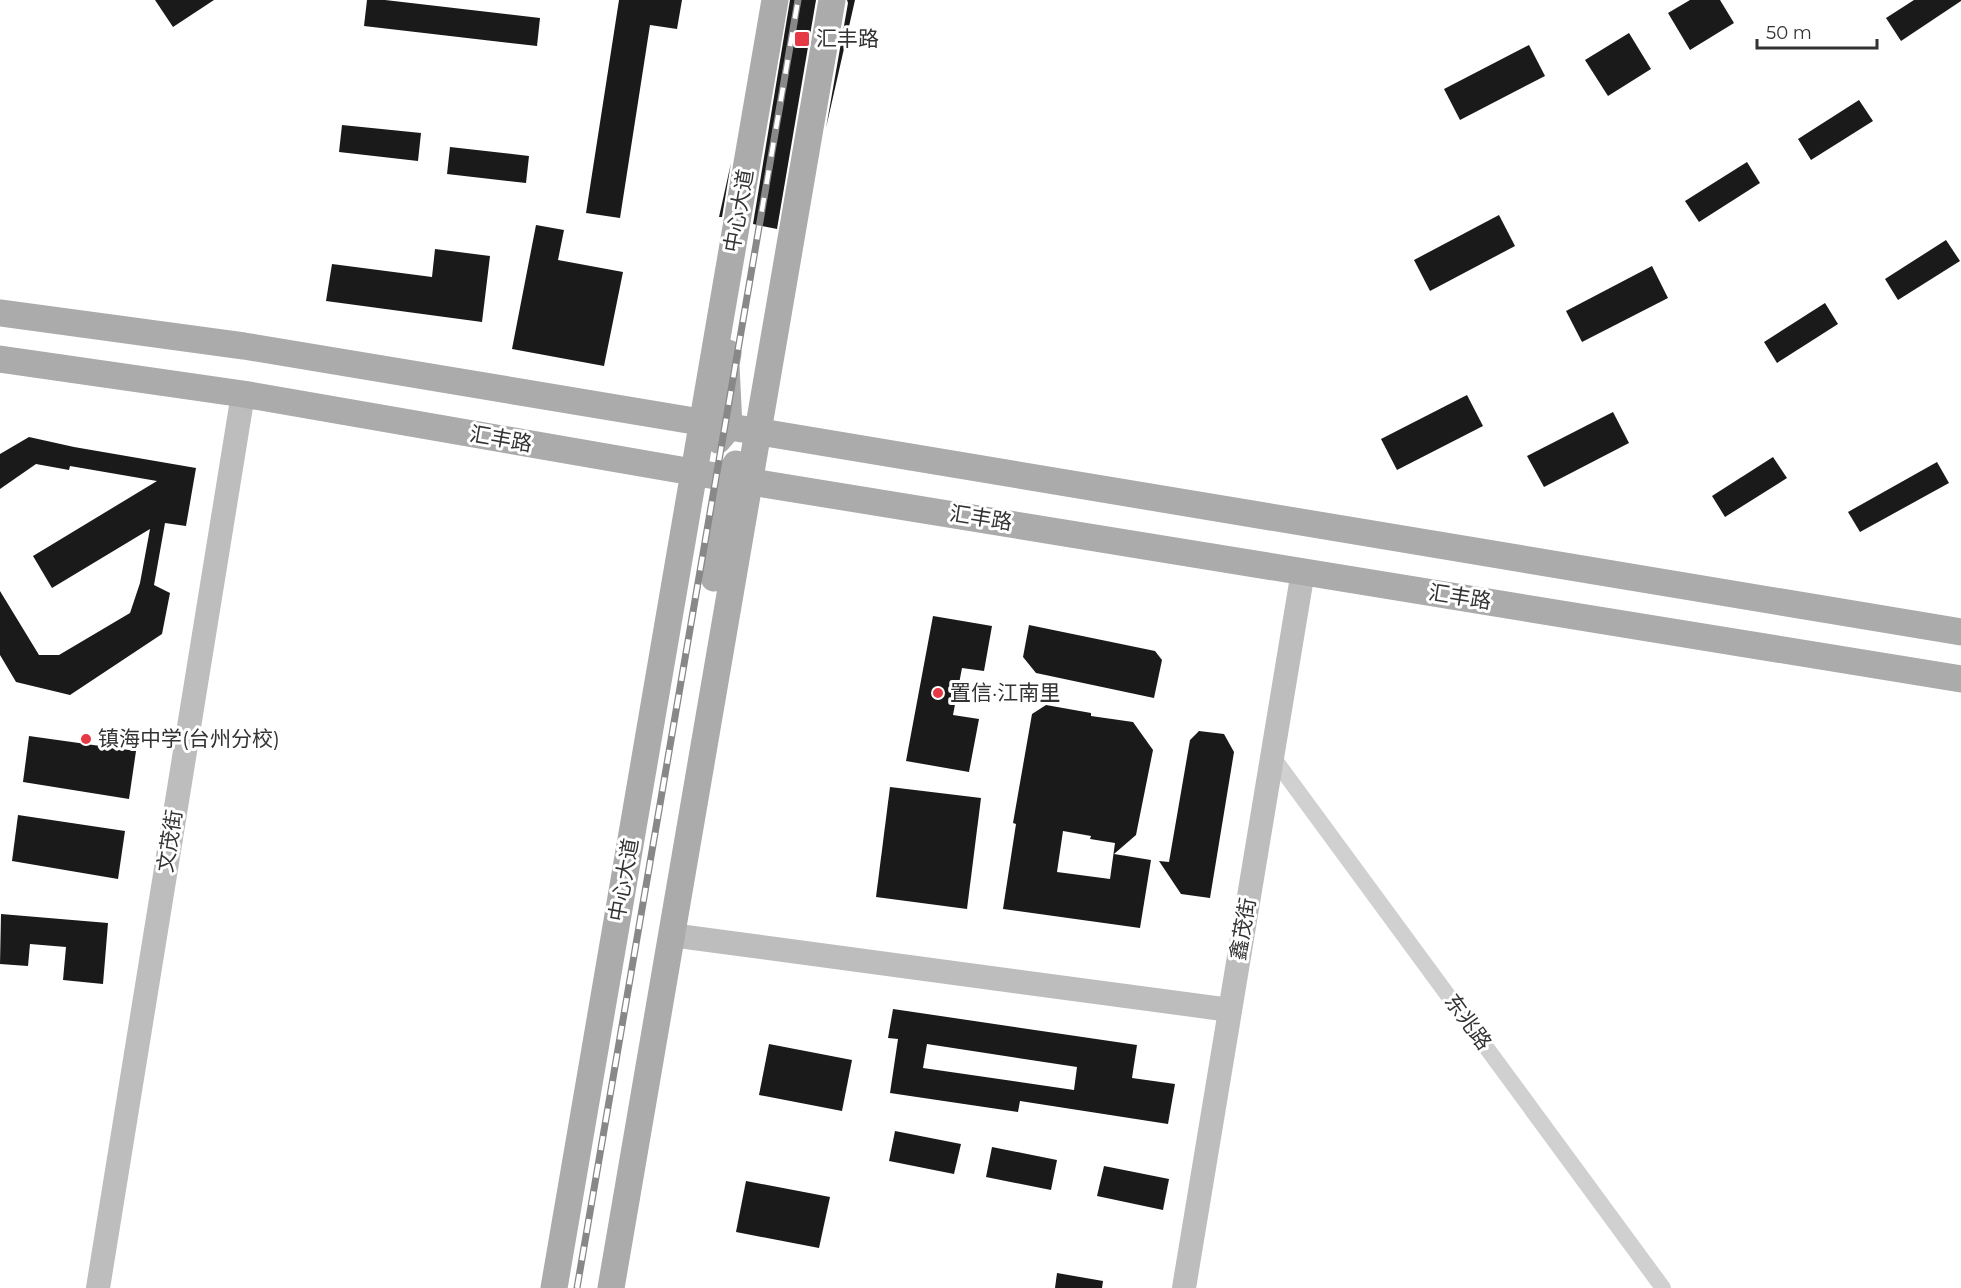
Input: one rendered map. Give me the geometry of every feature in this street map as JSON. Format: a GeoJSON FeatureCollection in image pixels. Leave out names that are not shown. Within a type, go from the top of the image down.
{"type":"FeatureCollection","features":[{"type":"Feature","properties":{"kind":"main road","name":"中心大道"},"geometry":{"type":"LineString","coordinates":[[554,1288],[775,0]]}},
{"type":"Feature","properties":{"kind":"main road","name":"中心大道"},"geometry":{"type":"LineString","coordinates":[[702,423],[726,365],[790,0]]}},
{"type":"Feature","properties":{"kind":"main road","name":"中心大道"},"geometry":{"type":"LineString","coordinates":[[764,396],[756,367],[818,0]]}},
{"type":"Feature","properties":{"kind":"main road","name":"中心大道"},"geometry":{"type":"LineString","coordinates":[[700,767],[701,661],[719,544],[738,479],[758,431],[831,0]]}},
{"type":"Feature","properties":{"kind":"main road"},"geometry":{"type":"LineString","coordinates":[[0,313],[244,346],[1961,632]]}},
{"type":"Feature","properties":{"kind":"main road","name":"汇丰路"},"geometry":{"type":"LineString","coordinates":[[0,359],[243,394],[694,472],[1961,679]]}},
{"type":"Feature","properties":{"kind":"main road","name":"中心大道"},"geometry":{"type":"LineString","coordinates":[[694,472],[729,427],[726,365]]}},
{"type":"Feature","properties":{"kind":"main road","name":"中心大道"},"geometry":{"type":"LineString","coordinates":[[611,1288],[700,767],[738,479]]}},
{"type":"Feature","properties":{"kind":"main road"},"geometry":{"type":"LineString","coordinates":[[682,543],[696,523],[706,522],[714,526],[719,544]]}},
{"type":"Feature","properties":{"kind":"street","name":"文茂街"},"geometry":{"type":"LineString","coordinates":[[98,1288],[243,394]]}},
{"type":"Feature","properties":{"kind":"street","name":"鑫茂街"},"geometry":{"type":"LineString","coordinates":[[1184,1288],[1303,571]]}},
{"type":"Feature","properties":{"kind":"street","name":"东兆路"},"geometry":{"type":"LineString","coordinates":[[1272,756],[1663,1288]]}},
{"type":"Feature","properties":{"kind":"street"},"geometry":{"type":"LineString","coordinates":[[671,935],[1230,1010]]}},
{"type":"Feature","properties":{"kind":"building"},"geometry":{"type":"Polygon","coordinates":[[[155,0],[214,0],[173,27],[155,0]]]}},
{"type":"Feature","properties":{"kind":"building"},"geometry":{"type":"Polygon","coordinates":[[[367,0],[385,0],[540,18],[537,46],[364,26],[367,0]]]}},
{"type":"Feature","properties":{"kind":"building"},"geometry":{"type":"Polygon","coordinates":[[[619,0],[682,0],[677,29],[650,25],[620,218],[586,213],[619,0]]]}},
{"type":"Feature","properties":{"kind":"building"},"geometry":{"type":"Polygon","coordinates":[[[790,0],[816,0],[777,229],[753,224],[790,0]]]}},
{"type":"Feature","properties":{"kind":"building"},"geometry":{"type":"Polygon","coordinates":[[[847,0],[855,0],[826,128],[848,3],[847,0]]]}},
{"type":"Feature","properties":{"kind":"building"},"geometry":{"type":"Polygon","coordinates":[[[1690,0],[1720,0],[1734,23],[1690,50],[1668,13],[1690,0]]]}},
{"type":"Feature","properties":{"kind":"building"},"geometry":{"type":"Polygon","coordinates":[[[1914,0],[1961,1],[1901,41],[1886,18],[1914,0]]]}},
{"type":"Feature","properties":{"kind":"building"},"geometry":{"type":"Polygon","coordinates":[[[1629,33],[1651,69],[1608,96],[1585,60],[1629,33]]]}},
{"type":"Feature","properties":{"kind":"building"},"geometry":{"type":"Polygon","coordinates":[[[1529,45],[1545,76],[1460,120],[1444,89],[1529,45]]]}},
{"type":"Feature","properties":{"kind":"building"},"geometry":{"type":"Polygon","coordinates":[[[1859,100],[1873,121],[1811,160],[1798,139],[1859,100]]]}},
{"type":"Feature","properties":{"kind":"building"},"geometry":{"type":"Polygon","coordinates":[[[342,125],[421,133],[418,161],[339,152],[342,125]]]}},
{"type":"Feature","properties":{"kind":"building"},"geometry":{"type":"Polygon","coordinates":[[[450,147],[529,156],[526,183],[447,174],[450,147]]]}},
{"type":"Feature","properties":{"kind":"building"},"geometry":{"type":"Polygon","coordinates":[[[1747,162],[1760,183],[1699,222],[1685,201],[1747,162]]]}},
{"type":"Feature","properties":{"kind":"building"},"geometry":{"type":"Polygon","coordinates":[[[731,163],[722,217],[719,217],[731,163]]]}},
{"type":"Feature","properties":{"kind":"building"},"geometry":{"type":"Polygon","coordinates":[[[1499,215],[1515,246],[1430,291],[1414,260],[1499,215]]]}},
{"type":"Feature","properties":{"kind":"building"},"geometry":{"type":"Polygon","coordinates":[[[536,225],[564,230],[558,260],[623,272],[604,366],[512,349],[536,225]]]}},
{"type":"Feature","properties":{"kind":"building"},"geometry":{"type":"Polygon","coordinates":[[[1946,240],[1960,261],[1898,300],[1885,279],[1946,240]]]}},
{"type":"Feature","properties":{"kind":"building"},"geometry":{"type":"Polygon","coordinates":[[[435,249],[490,256],[482,322],[326,301],[332,264],[432,277],[435,249]]]}},
{"type":"Feature","properties":{"kind":"building"},"geometry":{"type":"Polygon","coordinates":[[[1652,266],[1668,298],[1582,342],[1566,311],[1652,266]]]}},
{"type":"Feature","properties":{"kind":"building"},"geometry":{"type":"Polygon","coordinates":[[[1825,303],[1838,324],[1777,363],[1764,342],[1825,303]]]}},
{"type":"Feature","properties":{"kind":"building"},"geometry":{"type":"Polygon","coordinates":[[[1467,395],[1483,426],[1397,470],[1381,439],[1467,395]]]}},
{"type":"Feature","properties":{"kind":"building"},"geometry":{"type":"Polygon","coordinates":[[[1613,412],[1629,443],[1544,487],[1527,456],[1613,412]]]}},
{"type":"Feature","properties":{"kind":"building"},"geometry":{"type":"Polygon","coordinates":[[[29,437],[196,468],[186,526],[165,523],[154,585],[170,593],[162,634],[70,695],[16,682],[0,655],[0,591],[39,655],[59,655],[130,613],[140,583],[150,529],[52,588],[33,556],[157,481],[70,466],[69,470],[36,464],[0,489],[0,454],[29,437]]]}},
{"type":"Feature","properties":{"kind":"building"},"geometry":{"type":"Polygon","coordinates":[[[1773,457],[1787,478],[1725,517],[1712,496],[1773,457]]]}},
{"type":"Feature","properties":{"kind":"building"},"geometry":{"type":"Polygon","coordinates":[[[1937,462],[1949,483],[1860,532],[1848,512],[1937,462]]]}},
{"type":"Feature","properties":{"kind":"building","name":"置信·江南里"},"geometry":{"type":"Polygon","coordinates":[[[933,616],[992,626],[984,671],[962,668],[953,715],[979,719],[969,772],[906,761],[933,616]]]}},
{"type":"Feature","properties":{"kind":"building"},"geometry":{"type":"Polygon","coordinates":[[[1029,625],[1155,651],[1162,660],[1154,698],[1036,673],[1023,657],[1029,625]]]}},
{"type":"Feature","properties":{"kind":"building"},"geometry":{"type":"Polygon","coordinates":[[[1046,705],[1091,713],[1091,716],[1133,722],[1153,750],[1136,835],[1114,854],[1151,860],[1140,928],[1003,909],[1016,824],[1013,823],[1032,714],[1046,705]],[[1063,831],[1057,872],[1110,879],[1115,843],[1090,839],[1091,836],[1063,831]]]}},
{"type":"Feature","properties":{"kind":"building"},"geometry":{"type":"Polygon","coordinates":[[[1199,731],[1224,734],[1234,752],[1210,898],[1181,894],[1159,861],[1169,862],[1190,740],[1199,731]]]}},
{"type":"Feature","properties":{"kind":"building"},"geometry":{"type":"Polygon","coordinates":[[[29,736],[136,751],[129,799],[23,782],[29,736]]]}},
{"type":"Feature","properties":{"kind":"building"},"geometry":{"type":"Polygon","coordinates":[[[890,787],[981,798],[967,909],[876,897],[890,787]]]}},
{"type":"Feature","properties":{"kind":"building"},"geometry":{"type":"Polygon","coordinates":[[[18,815],[125,831],[118,879],[12,861],[18,815]]]}},
{"type":"Feature","properties":{"kind":"building"},"geometry":{"type":"Polygon","coordinates":[[[1,914],[108,923],[103,984],[63,980],[66,947],[30,944],[28,966],[0,964],[1,914]]]}},
{"type":"Feature","properties":{"kind":"building"},"geometry":{"type":"Polygon","coordinates":[[[893,1009],[1137,1045],[1132,1078],[1175,1084],[1168,1124],[1020,1101],[1018,1112],[890,1093],[898,1039],[888,1038],[893,1009]],[[927,1044],[923,1068],[1074,1090],[1077,1067],[927,1044]]]}},
{"type":"Feature","properties":{"kind":"building"},"geometry":{"type":"Polygon","coordinates":[[[769,1044],[852,1060],[842,1111],[759,1095],[769,1044]]]}},
{"type":"Feature","properties":{"kind":"building"},"geometry":{"type":"Polygon","coordinates":[[[895,1131],[961,1144],[954,1174],[889,1161],[895,1131]]]}},
{"type":"Feature","properties":{"kind":"building"},"geometry":{"type":"Polygon","coordinates":[[[992,1147],[1057,1160],[1051,1190],[986,1177],[992,1147]]]}},
{"type":"Feature","properties":{"kind":"building"},"geometry":{"type":"Polygon","coordinates":[[[1104,1166],[1169,1179],[1163,1210],[1097,1196],[1104,1166]]]}},
{"type":"Feature","properties":{"kind":"building"},"geometry":{"type":"Polygon","coordinates":[[[746,1181],[830,1197],[819,1248],[736,1232],[746,1181]]]}},
{"type":"Feature","properties":{"kind":"building"},"geometry":{"type":"Polygon","coordinates":[[[1057,1273],[1103,1281],[1102,1288],[1055,1288],[1057,1273]]]}},
{"type":"Feature","properties":{"kind":"railway"},"geometry":{"type":"LineString","coordinates":[[577,1288],[798,0]]}},
{"type":"Feature","properties":{"kind":"place","name":"汇丰路"},"geometry":{"type":"Point","coordinates":[802,39]}},
{"type":"Feature","properties":{"kind":"place","name":"置信·江南里"},"geometry":{"type":"Point","coordinates":[938,693]}},
{"type":"Feature","properties":{"kind":"place","name":"镇海中学(台州分校)"},"geometry":{"type":"Point","coordinates":[86,739]}}]}
